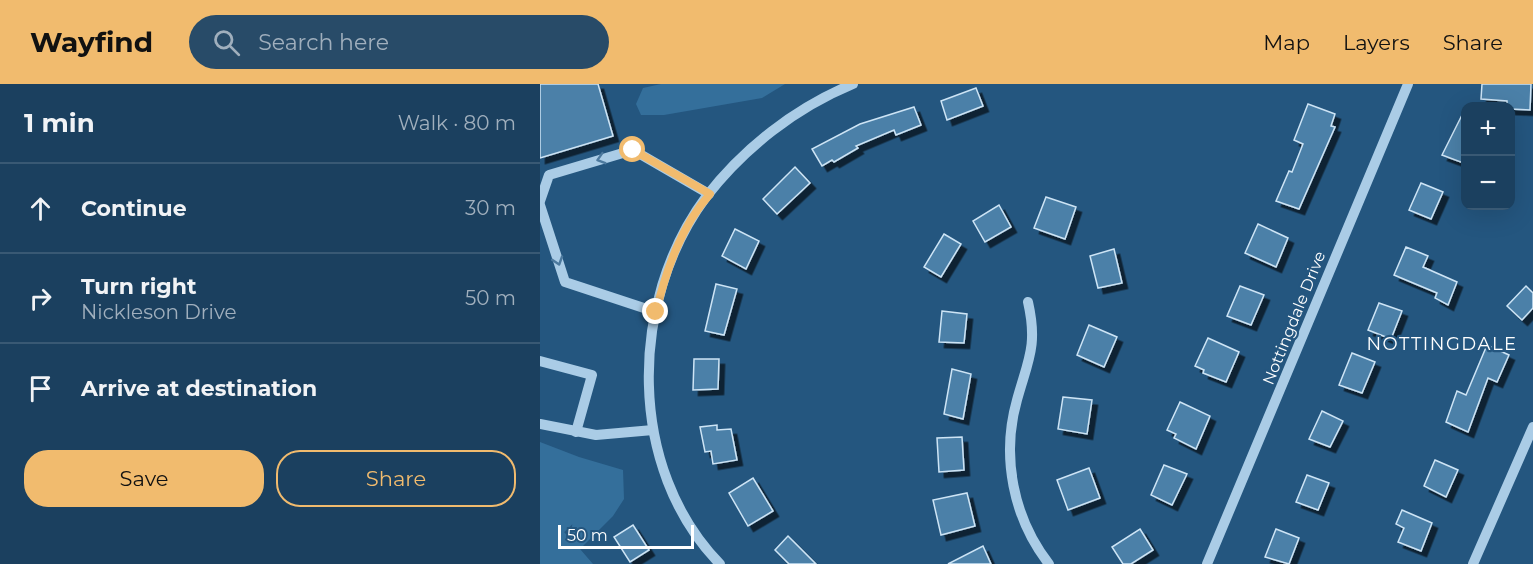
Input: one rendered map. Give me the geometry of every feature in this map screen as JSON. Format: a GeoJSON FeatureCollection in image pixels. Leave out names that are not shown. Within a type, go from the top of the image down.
{"type":"FeatureCollection","features":[{"type":"Feature","properties":{"kind":"street"},"geometry":{"type":"LineString","coordinates":[[720,564],[691,528],[674,497],[662,465],[653,430],[649,360],[656,312],[671,261],[690,222],[710,194],[753,146],[789,118],[853,84]]}},
{"type":"Feature","properties":{"kind":"street","name":"Nottingdale Drive"},"geometry":{"type":"LineString","coordinates":[[1207,564],[1408,84]]}},
{"type":"Feature","properties":{"kind":"street"},"geometry":{"type":"LineString","coordinates":[[656,312],[565,282],[540,203],[549,175],[633,150],[710,194]]}},
{"type":"Feature","properties":{"kind":"street"},"geometry":{"type":"LineString","coordinates":[[1028,302],[1033,334],[1032,354],[1011,425],[1011,464],[1017,502],[1027,529],[1049,564]]}},
{"type":"Feature","properties":{"kind":"street"},"geometry":{"type":"LineString","coordinates":[[540,361],[592,375],[576,432]]}},
{"type":"Feature","properties":{"kind":"street"},"geometry":{"type":"LineString","coordinates":[[540,424],[576,432],[622,434],[653,430]]}},
{"type":"Feature","properties":{"kind":"street"},"geometry":{"type":"LineString","coordinates":[[1473,564],[1533,427]]}},
{"type":"Feature","properties":{"kind":"shaded area"},"geometry":{"type":"Polygon","coordinates":[[[661,84],[785,84],[762,98],[664,115],[641,115],[636,104],[643,88],[661,84]]]}},
{"type":"Feature","properties":{"kind":"shaded area"},"geometry":{"type":"Polygon","coordinates":[[[540,442],[623,470],[624,499],[613,516],[580,549],[593,564],[540,564],[540,442]]]}},
{"type":"Feature","properties":{"kind":"building"},"geometry":{"type":"Polygon","coordinates":[[[540,84],[598,84],[613,136],[540,158],[540,84]]]}},
{"type":"Feature","properties":{"kind":"building"},"geometry":{"type":"Polygon","coordinates":[[[1482,84],[1531,84],[1530,110],[1515,109],[1515,102],[1481,99],[1482,84]]]}},
{"type":"Feature","properties":{"kind":"building"},"geometry":{"type":"Polygon","coordinates":[[[976,88],[983,106],[947,120],[941,101],[976,88]]]}},
{"type":"Feature","properties":{"kind":"building"},"geometry":{"type":"Polygon","coordinates":[[[1308,104],[1335,114],[1331,126],[1335,127],[1299,209],[1276,201],[1289,171],[1292,172],[1303,144],[1294,140],[1308,104]]]}},
{"type":"Feature","properties":{"kind":"building"},"geometry":{"type":"Polygon","coordinates":[[[914,107],[921,125],[896,135],[894,130],[856,146],[858,148],[834,162],[832,160],[822,166],[812,149],[860,124],[914,107]]]}},
{"type":"Feature","properties":{"kind":"building"},"geometry":{"type":"Polygon","coordinates":[[[1461,117],[1461,162],[1442,155],[1461,117]]]}},
{"type":"Feature","properties":{"kind":"building"},"geometry":{"type":"Polygon","coordinates":[[[795,167],[810,183],[777,214],[763,199],[795,167]]]}},
{"type":"Feature","properties":{"kind":"building"},"geometry":{"type":"Polygon","coordinates":[[[1421,183],[1443,192],[1431,219],[1409,210],[1421,183]]]}},
{"type":"Feature","properties":{"kind":"building"},"geometry":{"type":"Polygon","coordinates":[[[1046,197],[1076,207],[1065,239],[1034,228],[1046,197]]]}},
{"type":"Feature","properties":{"kind":"building"},"geometry":{"type":"Polygon","coordinates":[[[999,205],[1011,227],[985,242],[973,221],[999,205]]]}},
{"type":"Feature","properties":{"kind":"building"},"geometry":{"type":"Polygon","coordinates":[[[1258,224],[1288,238],[1276,267],[1245,253],[1258,224]]]}},
{"type":"Feature","properties":{"kind":"building"},"geometry":{"type":"Polygon","coordinates":[[[735,229],[759,241],[746,269],[722,256],[735,229]]]}},
{"type":"Feature","properties":{"kind":"building"},"geometry":{"type":"Polygon","coordinates":[[[944,234],[961,244],[941,277],[924,267],[944,234]]]}},
{"type":"Feature","properties":{"kind":"building"},"geometry":{"type":"Polygon","coordinates":[[[1406,247],[1428,256],[1423,267],[1457,282],[1448,305],[1435,298],[1437,293],[1394,275],[1406,247]]]}},
{"type":"Feature","properties":{"kind":"building"},"geometry":{"type":"Polygon","coordinates":[[[1114,249],[1122,283],[1098,288],[1090,256],[1114,249]]]}},
{"type":"Feature","properties":{"kind":"building"},"geometry":{"type":"Polygon","coordinates":[[[716,284],[737,289],[724,335],[705,331],[716,284]]]}},
{"type":"Feature","properties":{"kind":"building"},"geometry":{"type":"Polygon","coordinates":[[[1240,286],[1264,295],[1251,325],[1227,316],[1240,286]]]}},
{"type":"Feature","properties":{"kind":"building"},"geometry":{"type":"Polygon","coordinates":[[[1526,286],[1533,293],[1533,308],[1522,320],[1507,306],[1526,286]]]}},
{"type":"Feature","properties":{"kind":"building"},"geometry":{"type":"Polygon","coordinates":[[[1379,303],[1402,311],[1391,339],[1368,330],[1379,303]]]}},
{"type":"Feature","properties":{"kind":"building"},"geometry":{"type":"Polygon","coordinates":[[[942,311],[967,314],[964,343],[939,342],[942,311]]]}},
{"type":"Feature","properties":{"kind":"building"},"geometry":{"type":"Polygon","coordinates":[[[1089,325],[1117,337],[1104,367],[1077,355],[1089,325]]]}},
{"type":"Feature","properties":{"kind":"building"},"geometry":{"type":"Polygon","coordinates":[[[1208,338],[1239,352],[1226,382],[1203,373],[1204,370],[1195,366],[1208,338]]]}},
{"type":"Feature","properties":{"kind":"building"},"geometry":{"type":"Polygon","coordinates":[[[1487,345],[1509,355],[1497,382],[1488,378],[1468,432],[1446,422],[1457,391],[1466,395],[1487,345]]]}},
{"type":"Feature","properties":{"kind":"building"},"geometry":{"type":"Polygon","coordinates":[[[1352,353],[1375,362],[1362,393],[1339,385],[1352,353]]]}},
{"type":"Feature","properties":{"kind":"building"},"geometry":{"type":"Polygon","coordinates":[[[694,359],[719,359],[718,389],[693,390],[694,359]]]}},
{"type":"Feature","properties":{"kind":"building"},"geometry":{"type":"Polygon","coordinates":[[[952,369],[971,374],[963,419],[944,414],[952,369]]]}},
{"type":"Feature","properties":{"kind":"building"},"geometry":{"type":"Polygon","coordinates":[[[1063,397],[1092,400],[1087,434],[1058,429],[1063,397]]]}},
{"type":"Feature","properties":{"kind":"building"},"geometry":{"type":"Polygon","coordinates":[[[1180,402],[1210,416],[1196,449],[1174,438],[1176,434],[1167,430],[1180,402]]]}},
{"type":"Feature","properties":{"kind":"building"},"geometry":{"type":"Polygon","coordinates":[[[1322,411],[1343,421],[1330,447],[1309,439],[1322,411]]]}},
{"type":"Feature","properties":{"kind":"building"},"geometry":{"type":"Polygon","coordinates":[[[717,425],[717,430],[731,429],[737,460],[713,464],[711,451],[705,452],[700,427],[717,425]]]}},
{"type":"Feature","properties":{"kind":"building"},"geometry":{"type":"Polygon","coordinates":[[[962,437],[964,470],[939,472],[937,438],[962,437]]]}},
{"type":"Feature","properties":{"kind":"building"},"geometry":{"type":"Polygon","coordinates":[[[1435,460],[1458,470],[1446,497],[1424,486],[1435,460]]]}},
{"type":"Feature","properties":{"kind":"building"},"geometry":{"type":"Polygon","coordinates":[[[1164,465],[1187,474],[1172,505],[1151,495],[1164,465]]]}},
{"type":"Feature","properties":{"kind":"building"},"geometry":{"type":"Polygon","coordinates":[[[1089,468],[1100,498],[1068,510],[1057,480],[1089,468]]]}},
{"type":"Feature","properties":{"kind":"building"},"geometry":{"type":"Polygon","coordinates":[[[1307,475],[1329,483],[1318,510],[1296,502],[1307,475]]]}},
{"type":"Feature","properties":{"kind":"building"},"geometry":{"type":"Polygon","coordinates":[[[753,478],[773,511],[748,526],[729,493],[753,478]]]}},
{"type":"Feature","properties":{"kind":"building"},"geometry":{"type":"Polygon","coordinates":[[[967,493],[975,526],[941,535],[933,500],[967,493]]]}},
{"type":"Feature","properties":{"kind":"building"},"geometry":{"type":"Polygon","coordinates":[[[1402,510],[1432,523],[1421,551],[1398,542],[1404,528],[1396,524],[1402,510]]]}},
{"type":"Feature","properties":{"kind":"building"},"geometry":{"type":"Polygon","coordinates":[[[633,525],[649,550],[630,562],[614,537],[633,525]]]}},
{"type":"Feature","properties":{"kind":"building"},"geometry":{"type":"Polygon","coordinates":[[[1140,529],[1153,550],[1131,564],[1123,564],[1112,547],[1140,529]]]}},
{"type":"Feature","properties":{"kind":"building"},"geometry":{"type":"Polygon","coordinates":[[[1276,529],[1299,538],[1289,564],[1265,557],[1276,529]]]}},
{"type":"Feature","properties":{"kind":"building"},"geometry":{"type":"Polygon","coordinates":[[[788,536],[816,564],[789,564],[775,550],[788,536]]]}},
{"type":"Feature","properties":{"kind":"building"},"geometry":{"type":"Polygon","coordinates":[[[983,546],[991,564],[948,564],[983,546]]]}},
{"type":"Feature","properties":{"kind":"district","name":"NOTTINGDALE"},"geometry":{"type":"Point","coordinates":[1442,344]}},
{"type":"Feature","properties":{"kind":"route"},"geometry":{"type":"LineString","coordinates":[[633,150],[710,194],[690,222],[671,261],[656,312]]}}]}
